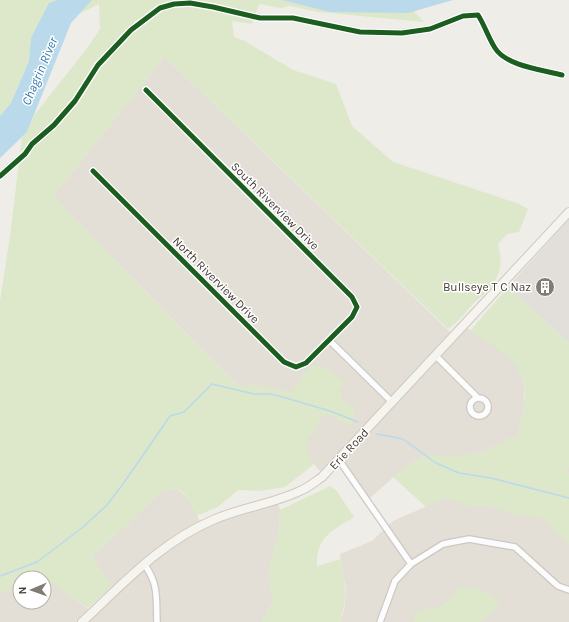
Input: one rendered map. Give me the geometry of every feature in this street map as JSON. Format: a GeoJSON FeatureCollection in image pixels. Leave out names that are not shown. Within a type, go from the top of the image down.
{"type":"FeatureCollection","features":[{"type":"Feature","properties":{"kind":"street"},"geometry":{"type":"LineString","coordinates":[[0,176],[25,154],[32,144],[54,125],[75,101],[98,65],[131,30],[160,8],[174,4],[190,3],[260,18],[293,18],[360,32],[402,33],[430,29],[463,16],[478,15],[485,25],[495,49],[505,58],[530,68],[562,75]]}},
{"type":"Feature","properties":{"kind":"street","name":"South Riverview Drive"},"geometry":{"type":"LineString","coordinates":[[146,90],[352,297],[356,307],[355,312],[329,340]]}},
{"type":"Feature","properties":{"kind":"street","name":"North Riverview Drive"},"geometry":{"type":"LineString","coordinates":[[93,171],[284,362],[290,366],[301,366],[329,340]]}},
{"type":"Feature","properties":{"kind":"street","name":"Erie Road"},"geometry":{"type":"LineString","coordinates":[[82,622],[144,564],[182,536],[213,520],[281,499],[303,490],[322,477],[569,212]]}},
{"type":"Feature","properties":{"kind":"street"},"geometry":{"type":"LineString","coordinates":[[329,340],[392,402]]}},
{"type":"Feature","properties":{"kind":"street"},"geometry":{"type":"LineString","coordinates":[[436,356],[478,398]]}},
{"type":"Feature","properties":{"kind":"street"},"geometry":{"type":"LineString","coordinates":[[339,460],[411,564]]}},
{"type":"Feature","properties":{"kind":"street"},"geometry":{"type":"LineString","coordinates":[[380,622],[395,581],[411,564],[443,544],[469,539],[515,547],[558,586],[569,590]]}},
{"type":"Feature","properties":{"kind":"street"},"geometry":{"type":"LineString","coordinates":[[144,564],[152,574],[156,585],[157,622]]}},
{"type":"Feature","properties":{"kind":"shaded area"},"geometry":{"type":"Polygon","coordinates":[[[165,57],[454,336],[321,472],[53,196],[165,57]]]}},
{"type":"Feature","properties":{"kind":"shaded area"},"geometry":{"type":"Polygon","coordinates":[[[569,219],[569,343],[508,287],[569,219]]]}},
{"type":"Feature","properties":{"kind":"shaded area"},"geometry":{"type":"Polygon","coordinates":[[[464,326],[503,351],[518,367],[524,384],[524,408],[518,435],[482,452],[470,455],[426,455],[406,466],[370,498],[342,461],[464,326]]]}},
{"type":"Feature","properties":{"kind":"shaded area"},"geometry":{"type":"Polygon","coordinates":[[[569,467],[569,622],[340,622],[344,611],[346,590],[340,554],[372,541],[393,521],[457,493],[569,467]]]}},
{"type":"Feature","properties":{"kind":"shaded area"},"geometry":{"type":"Polygon","coordinates":[[[176,488],[189,499],[200,522],[114,590],[92,557],[161,492],[176,488]]]}},
{"type":"Feature","properties":{"kind":"shaded area"},"geometry":{"type":"Polygon","coordinates":[[[278,504],[280,510],[279,529],[268,572],[273,601],[262,622],[158,622],[157,586],[146,564],[166,549],[218,521],[278,504]]]}},
{"type":"Feature","properties":{"kind":"shaded area"},"geometry":{"type":"Polygon","coordinates":[[[144,567],[154,586],[154,622],[86,622],[144,567]]]}},
{"type":"Feature","properties":{"kind":"shaded area"},"geometry":{"type":"Polygon","coordinates":[[[52,583],[91,611],[78,622],[0,622],[0,593],[12,589],[12,610],[52,610],[52,583]]]}},
{"type":"Feature","properties":{"kind":"green space"},"geometry":{"type":"Polygon","coordinates":[[[0,0],[404,0],[424,22],[318,12],[290,6],[281,8],[259,4],[252,24],[232,21],[234,37],[245,41],[293,70],[336,84],[352,126],[393,162],[519,204],[528,209],[519,232],[507,234],[498,244],[500,251],[500,270],[495,281],[458,321],[448,329],[165,57],[53,196],[236,385],[245,387],[252,384],[292,392],[310,368],[315,365],[321,366],[328,369],[346,383],[340,391],[344,402],[355,410],[352,425],[339,421],[327,414],[321,417],[315,433],[308,437],[307,448],[313,465],[285,487],[260,491],[238,490],[218,507],[196,516],[189,500],[176,488],[161,492],[92,557],[112,587],[88,608],[52,583],[52,570],[12,570],[12,589],[0,593],[0,301],[10,236],[22,137],[27,132],[35,114],[88,47],[100,29],[99,4],[31,38],[29,61],[11,103],[0,116],[0,0]]]}},
{"type":"Feature","properties":{"kind":"green space"},"geometry":{"type":"Polygon","coordinates":[[[508,287],[569,343],[569,467],[565,468],[569,473],[569,545],[552,528],[547,520],[516,515],[488,506],[468,506],[446,498],[426,507],[393,477],[406,466],[426,455],[470,455],[482,452],[518,435],[525,397],[524,383],[520,372],[502,352],[470,331],[508,287]]]}},
{"type":"Feature","properties":{"kind":"green space"},"geometry":{"type":"Polygon","coordinates":[[[330,486],[336,490],[354,517],[332,531],[322,541],[317,556],[317,566],[341,559],[345,583],[345,598],[340,622],[262,622],[273,601],[268,572],[279,529],[280,510],[330,486]]]}},
{"type":"Feature","properties":{"kind":"green space"},"geometry":{"type":"Polygon","coordinates":[[[459,586],[481,589],[500,600],[492,614],[480,622],[413,622],[417,611],[441,606],[447,602],[459,586]]]}},
{"type":"Feature","properties":{"kind":"water","name":"Chagrin River"},"geometry":{"type":"Polygon","coordinates":[[[58,0],[92,0],[71,23],[27,132],[0,158],[0,116],[11,103],[29,61],[31,38],[49,3],[58,0]]]}},
{"type":"Feature","properties":{"kind":"water"},"geometry":{"type":"Polygon","coordinates":[[[282,0],[453,0],[408,13],[330,12],[282,0]]]}},
{"type":"Feature","properties":{"kind":"waterway"},"geometry":{"type":"LineString","coordinates":[[0,576],[37,562],[83,527],[107,505],[170,416],[184,412],[212,384],[254,394],[271,394],[330,411],[358,422]]}},
{"type":"Feature","properties":{"kind":"waterway"},"geometry":{"type":"LineString","coordinates":[[377,434],[403,439],[436,463],[459,473],[491,478],[569,498]]}},
{"type":"Feature","properties":{"kind":"cycle path"},"geometry":{"type":"LineString","coordinates":[[0,176],[25,154],[32,144],[54,125],[75,101],[98,65],[131,30],[160,8],[174,4],[190,3],[260,18],[293,18],[360,32],[402,33],[430,29],[463,16],[478,15],[495,48],[500,54],[516,63],[562,75]]}},
{"type":"Feature","properties":{"kind":"cycle path"},"geometry":{"type":"LineString","coordinates":[[93,171],[284,362],[296,367],[306,363],[352,317],[357,307],[352,297],[146,90]]}},
{"type":"Feature","properties":{"kind":"place","name":"Bullseye T C Naz"},"geometry":{"type":"Point","coordinates":[545,287]}}]}
